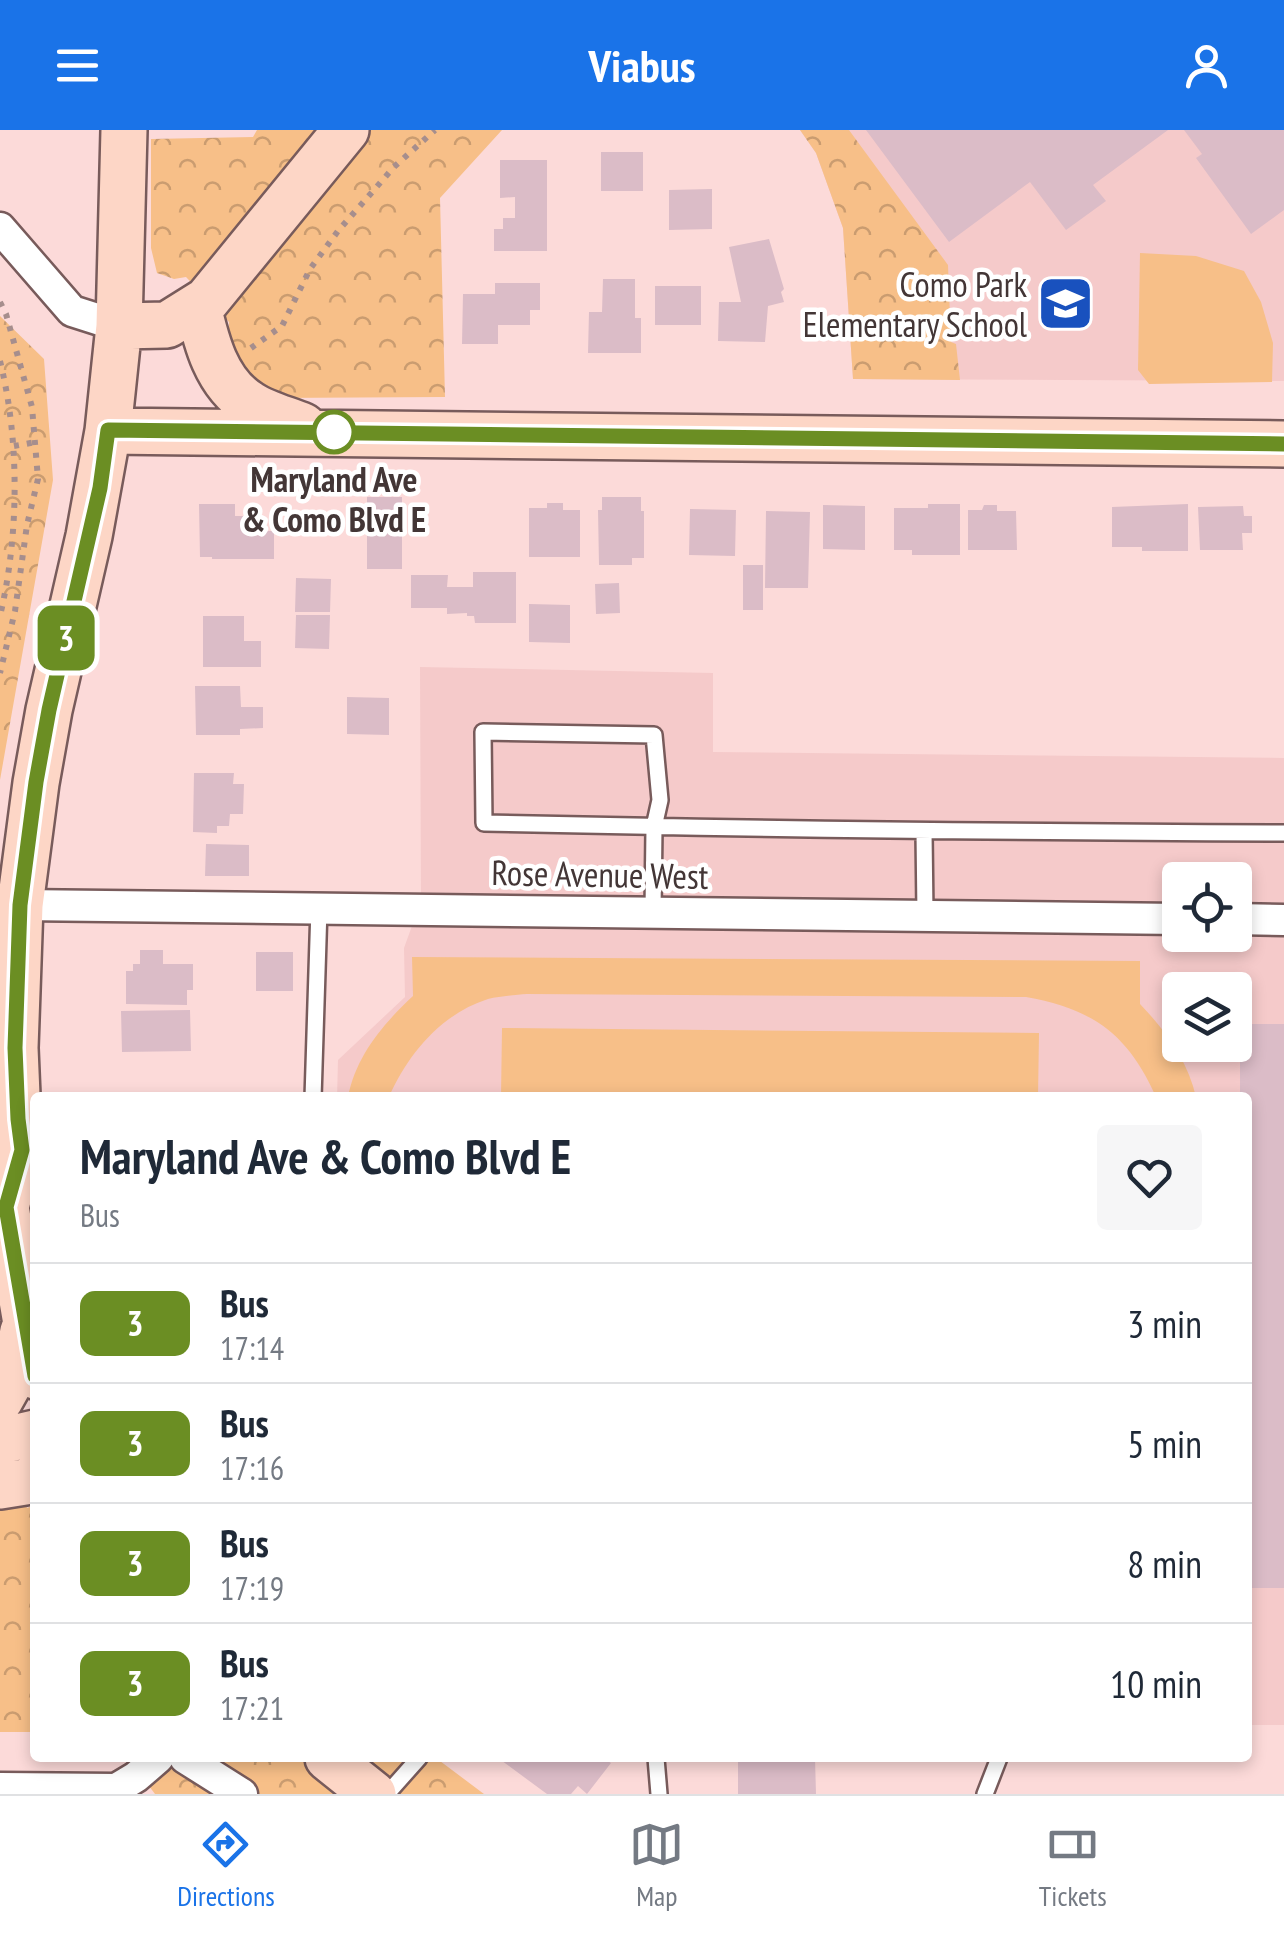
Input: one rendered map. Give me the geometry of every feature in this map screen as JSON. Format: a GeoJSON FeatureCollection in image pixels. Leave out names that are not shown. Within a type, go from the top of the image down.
{"type":"FeatureCollection","features":[{"type":"Feature","properties":{"kind":"street"},"geometry":{"type":"LineString","coordinates":[[30,1348],[6,1207],[28,1163],[18,1119],[15,1048],[20,905],[49,710],[100,488],[108,430],[119,326],[124,130]]}},
{"type":"Feature","properties":{"kind":"street"},"geometry":{"type":"LineString","coordinates":[[0,228],[72,310],[119,326],[168,324],[207,300],[346,130]]}},
{"type":"Feature","properties":{"kind":"street"},"geometry":{"type":"LineString","coordinates":[[198,306],[218,370],[249,404],[318,432]]}},
{"type":"Feature","properties":{"kind":"street"},"geometry":{"type":"LineString","coordinates":[[108,430],[1284,444]]}},
{"type":"Feature","properties":{"kind":"street","name":"Rose Avenue West"},"geometry":{"type":"LineString","coordinates":[[20,905],[1162,919]]}},
{"type":"Feature","properties":{"kind":"street"},"geometry":{"type":"LineString","coordinates":[[1252,919],[1284,920]]}},
{"type":"Feature","properties":{"kind":"street"},"geometry":{"type":"LineString","coordinates":[[0,1400],[14,1375],[25,1319]]}},
{"type":"Feature","properties":{"kind":"street"},"geometry":{"type":"LineString","coordinates":[[0,1442],[30,1434]]}},
{"type":"Feature","properties":{"kind":"street"},"geometry":{"type":"LineString","coordinates":[[0,1486],[30,1480]]}},
{"type":"Feature","properties":{"kind":"street"},"geometry":{"type":"LineString","coordinates":[[0,1788],[116,1789],[153,1762]]}},
{"type":"Feature","properties":{"kind":"street"},"geometry":{"type":"LineString","coordinates":[[190,1762],[242,1794]]}},
{"type":"Feature","properties":{"kind":"street"},"geometry":{"type":"LineString","coordinates":[[333,1762],[373,1794]]}},
{"type":"Feature","properties":{"kind":"lane"},"geometry":{"type":"LineString","coordinates":[[652,912],[654,827],[660,800],[654,735],[482,732],[484,824],[654,827],[924,832],[1284,833]]}},
{"type":"Feature","properties":{"kind":"lane"},"geometry":{"type":"LineString","coordinates":[[924,832],[925,916]]}},
{"type":"Feature","properties":{"kind":"lane"},"geometry":{"type":"LineString","coordinates":[[313,1092],[319,908]]}},
{"type":"Feature","properties":{"kind":"lane"},"geometry":{"type":"LineString","coordinates":[[387,1794],[415,1762]]}},
{"type":"Feature","properties":{"kind":"lane"},"geometry":{"type":"LineString","coordinates":[[656,1762],[659,1794]]}},
{"type":"Feature","properties":{"kind":"lane"},"geometry":{"type":"LineString","coordinates":[[985,1794],[997,1762]]}},
{"type":"Feature","properties":{"kind":"path"},"geometry":{"type":"LineString","coordinates":[[237,358],[282,326],[310,269],[338,231],[434,130]]}},
{"type":"Feature","properties":{"kind":"path"},"geometry":{"type":"LineString","coordinates":[[0,302],[32,408],[38,479],[0,673]]}},
{"type":"Feature","properties":{"kind":"path"},"geometry":{"type":"LineString","coordinates":[[0,361],[14,446],[11,547],[0,616]]}},
{"type":"Feature","properties":{"kind":"path"},"geometry":{"type":"LineString","coordinates":[[14,446],[36,442]]}},
{"type":"Feature","properties":{"kind":"shaded area","name":"Como Park Elementary School"},"geometry":{"type":"Polygon","coordinates":[[[800,130],[1284,130],[1284,381],[853,379],[843,228],[816,153],[800,130]]]}},
{"type":"Feature","properties":{"kind":"shaded area"},"geometry":{"type":"Polygon","coordinates":[[[420,667],[713,673],[713,752],[1284,758],[1284,1725],[1252,1725],[1252,1092],[337,1092],[338,1060],[405,997],[404,948],[421,901],[420,667]]]}},
{"type":"Feature","properties":{"kind":"green space"},"geometry":{"type":"Polygon","coordinates":[[[257,130],[502,130],[440,198],[445,397],[272,398],[250,383],[229,350],[229,322],[186,277],[174,279],[157,273],[151,248],[151,139],[253,137],[257,130]]]}},
{"type":"Feature","properties":{"kind":"green space"},"geometry":{"type":"Polygon","coordinates":[[[800,130],[849,130],[948,265],[951,342],[956,344],[960,380],[853,379],[843,228],[816,153],[800,130]]]}},
{"type":"Feature","properties":{"kind":"green space"},"geometry":{"type":"Polygon","coordinates":[[[1140,253],[1196,256],[1244,271],[1261,302],[1273,343],[1272,382],[1149,384],[1138,370],[1140,253]]]}},
{"type":"Feature","properties":{"kind":"green space"},"geometry":{"type":"Polygon","coordinates":[[[0,316],[44,359],[53,480],[0,780],[0,316]]]}},
{"type":"Feature","properties":{"kind":"green space"},"geometry":{"type":"Polygon","coordinates":[[[412,957],[1140,961],[1140,1004],[1162,1030],[1162,1062],[1182,1062],[1194,1092],[1154,1092],[1133,1056],[1106,1028],[1071,1009],[1026,997],[527,994],[488,999],[441,1025],[416,1051],[392,1092],[349,1092],[357,1068],[391,1018],[413,996],[412,957]]]}},
{"type":"Feature","properties":{"kind":"green space"},"geometry":{"type":"Polygon","coordinates":[[[502,1028],[1039,1033],[1038,1092],[501,1092],[502,1028]]]}},
{"type":"Feature","properties":{"kind":"green space"},"geometry":{"type":"Polygon","coordinates":[[[0,1392],[27,1508],[30,1507],[30,1732],[0,1732],[0,1392]]]}},
{"type":"Feature","properties":{"kind":"green space"},"geometry":{"type":"Polygon","coordinates":[[[131,1762],[441,1762],[484,1794],[155,1794],[131,1762]]]}},
{"type":"Feature","properties":{"kind":"building","name":"Como Park Elementary School"},"geometry":{"type":"Polygon","coordinates":[[[866,130],[1168,130],[1093,185],[1106,201],[1066,230],[1030,182],[949,242],[866,130]]]}},
{"type":"Feature","properties":{"kind":"building"},"geometry":{"type":"Polygon","coordinates":[[[1184,130],[1284,130],[1284,210],[1251,234],[1196,158],[1202,154],[1184,130]]]}},
{"type":"Feature","properties":{"kind":"building"},"geometry":{"type":"Polygon","coordinates":[[[601,152],[643,152],[643,191],[601,191],[601,152]]]}},
{"type":"Feature","properties":{"kind":"building"},"geometry":{"type":"Polygon","coordinates":[[[500,160],[547,160],[547,251],[494,251],[494,229],[503,229],[503,218],[515,218],[515,197],[500,198],[500,160]]]}},
{"type":"Feature","properties":{"kind":"building"},"geometry":{"type":"Polygon","coordinates":[[[712,189],[712,229],[669,230],[669,190],[712,189]]]}},
{"type":"Feature","properties":{"kind":"building"},"geometry":{"type":"Polygon","coordinates":[[[769,239],[784,289],[784,302],[768,306],[765,342],[718,341],[719,302],[741,302],[729,247],[769,239]]]}},
{"type":"Feature","properties":{"kind":"building"},"geometry":{"type":"Polygon","coordinates":[[[603,279],[635,279],[635,318],[641,318],[641,353],[588,353],[589,312],[602,312],[603,279]]]}},
{"type":"Feature","properties":{"kind":"building"},"geometry":{"type":"Polygon","coordinates":[[[495,283],[540,283],[540,310],[530,310],[530,325],[498,325],[498,344],[462,344],[463,294],[495,294],[495,283]]]}},
{"type":"Feature","properties":{"kind":"building"},"geometry":{"type":"Polygon","coordinates":[[[655,286],[701,286],[701,325],[655,325],[655,286]]]}},
{"type":"Feature","properties":{"kind":"building"},"geometry":{"type":"Polygon","coordinates":[[[367,497],[402,497],[402,569],[367,569],[367,497]]]}},
{"type":"Feature","properties":{"kind":"building"},"geometry":{"type":"Polygon","coordinates":[[[602,497],[641,497],[644,558],[632,558],[632,565],[599,565],[598,510],[602,510],[602,497]]]}},
{"type":"Feature","properties":{"kind":"building"},"geometry":{"type":"Polygon","coordinates":[[[547,503],[563,503],[563,510],[580,510],[580,557],[529,557],[529,508],[547,508],[547,503]]]}},
{"type":"Feature","properties":{"kind":"building"},"geometry":{"type":"Polygon","coordinates":[[[199,504],[235,504],[235,516],[264,516],[265,531],[274,531],[274,559],[200,557],[199,504]]]}},
{"type":"Feature","properties":{"kind":"building"},"geometry":{"type":"Polygon","coordinates":[[[928,504],[960,504],[960,555],[912,555],[912,550],[894,550],[894,508],[928,508],[928,504]]]}},
{"type":"Feature","properties":{"kind":"building"},"geometry":{"type":"Polygon","coordinates":[[[1188,504],[1188,551],[1112,547],[1112,507],[1188,504]]]}},
{"type":"Feature","properties":{"kind":"building"},"geometry":{"type":"Polygon","coordinates":[[[823,505],[865,506],[865,550],[823,549],[823,505]]]}},
{"type":"Feature","properties":{"kind":"building"},"geometry":{"type":"Polygon","coordinates":[[[984,505],[997,505],[997,511],[1016,511],[1017,550],[968,550],[968,510],[982,510],[984,505]]]}},
{"type":"Feature","properties":{"kind":"building"},"geometry":{"type":"Polygon","coordinates":[[[1243,506],[1244,516],[1252,516],[1252,533],[1242,533],[1243,550],[1200,550],[1198,507],[1243,506]]]}},
{"type":"Feature","properties":{"kind":"building"},"geometry":{"type":"Polygon","coordinates":[[[690,509],[736,510],[735,556],[689,555],[690,509]]]}},
{"type":"Feature","properties":{"kind":"building"},"geometry":{"type":"Polygon","coordinates":[[[766,511],[810,512],[808,588],[765,588],[766,511]]]}},
{"type":"Feature","properties":{"kind":"building"},"geometry":{"type":"Polygon","coordinates":[[[743,565],[763,565],[763,610],[743,610],[743,565]]]}},
{"type":"Feature","properties":{"kind":"building"},"geometry":{"type":"Polygon","coordinates":[[[473,572],[516,572],[516,623],[475,623],[474,616],[447,614],[447,608],[411,608],[411,575],[448,575],[447,587],[473,587],[473,572]]]}},
{"type":"Feature","properties":{"kind":"building"},"geometry":{"type":"Polygon","coordinates":[[[296,578],[331,579],[330,612],[295,612],[296,578]]]}},
{"type":"Feature","properties":{"kind":"building"},"geometry":{"type":"Polygon","coordinates":[[[619,583],[620,613],[596,614],[595,584],[619,583]]]}},
{"type":"Feature","properties":{"kind":"building"},"geometry":{"type":"Polygon","coordinates":[[[529,604],[570,605],[570,643],[529,642],[529,604]]]}},
{"type":"Feature","properties":{"kind":"building"},"geometry":{"type":"Polygon","coordinates":[[[296,615],[330,615],[329,649],[295,648],[296,615]]]}},
{"type":"Feature","properties":{"kind":"building"},"geometry":{"type":"Polygon","coordinates":[[[203,616],[244,616],[244,641],[261,641],[261,667],[203,667],[203,616]]]}},
{"type":"Feature","properties":{"kind":"building"},"geometry":{"type":"Polygon","coordinates":[[[195,686],[240,686],[241,707],[263,707],[263,728],[240,729],[240,735],[196,735],[195,686]]]}},
{"type":"Feature","properties":{"kind":"building"},"geometry":{"type":"Polygon","coordinates":[[[347,697],[389,698],[389,735],[347,734],[347,697]]]}},
{"type":"Feature","properties":{"kind":"building"},"geometry":{"type":"Polygon","coordinates":[[[194,773],[234,773],[233,784],[244,784],[243,814],[230,814],[229,826],[217,826],[217,833],[193,832],[194,773]]]}},
{"type":"Feature","properties":{"kind":"building"},"geometry":{"type":"Polygon","coordinates":[[[206,844],[249,845],[249,876],[205,876],[206,844]]]}},
{"type":"Feature","properties":{"kind":"building"},"geometry":{"type":"Polygon","coordinates":[[[140,950],[163,950],[163,964],[193,964],[193,990],[187,990],[187,1005],[126,1004],[126,971],[133,971],[133,964],[140,964],[140,950]]]}},
{"type":"Feature","properties":{"kind":"building"},"geometry":{"type":"Polygon","coordinates":[[[256,952],[293,952],[293,991],[256,991],[256,952]]]}},
{"type":"Feature","properties":{"kind":"building"},"geometry":{"type":"Polygon","coordinates":[[[190,1010],[191,1051],[122,1052],[121,1011],[190,1010]]]}},
{"type":"Feature","properties":{"kind":"building"},"geometry":{"type":"Polygon","coordinates":[[[1252,1024],[1284,1024],[1284,1588],[1252,1588],[1252,1092],[1240,1092],[1240,1062],[1252,1062],[1252,1024]]]}},
{"type":"Feature","properties":{"kind":"building"},"geometry":{"type":"Polygon","coordinates":[[[503,1762],[611,1763],[587,1794],[578,1786],[571,1794],[547,1794],[503,1762]]]}},
{"type":"Feature","properties":{"kind":"building"},"geometry":{"type":"Polygon","coordinates":[[[738,1762],[815,1762],[816,1794],[738,1794],[738,1762]]]}},
{"type":"Feature","properties":{"kind":"bus line","name":"3"},"geometry":{"type":"LineString","coordinates":[[30,1357],[6,1207],[22,1150],[15,1048],[20,905],[49,710],[100,488],[108,430],[1284,444]]}},
{"type":"Feature","properties":{"kind":"place","name":"Como Park Elementary School"},"geometry":{"type":"Point","coordinates":[1066,304]}},
{"type":"Feature","properties":{"kind":"place","name":"Maryland Ave & Como Blvd E"},"geometry":{"type":"Point","coordinates":[334,432]}}]}
